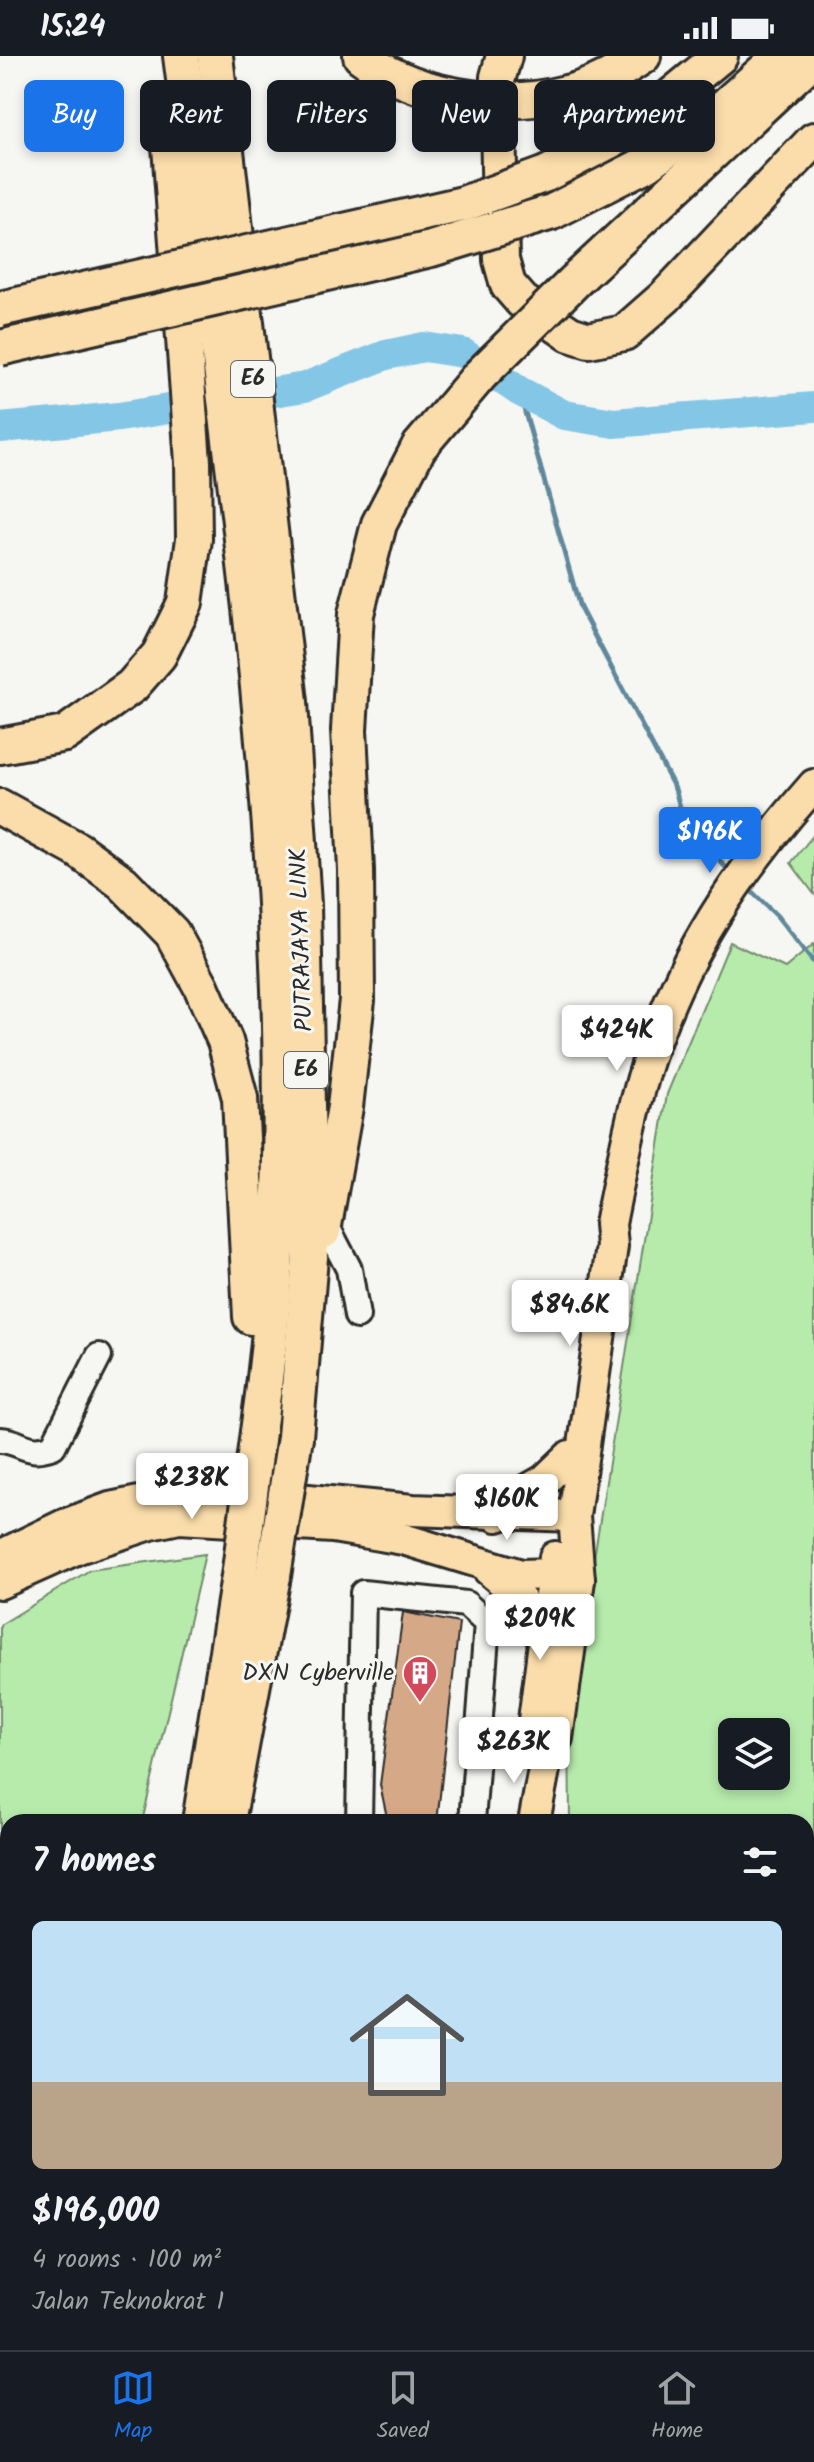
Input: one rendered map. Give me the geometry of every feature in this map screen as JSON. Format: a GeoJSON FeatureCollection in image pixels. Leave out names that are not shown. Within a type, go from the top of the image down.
{"type":"FeatureCollection","features":[{"type":"Feature","properties":{"kind":"highway"},"geometry":{"type":"LineString","coordinates":[[0,746],[65,734],[132,686],[159,655],[185,603],[194,539],[193,462],[163,56]]}},
{"type":"Feature","properties":{"kind":"highway","name":"PUTRAJAYA LINK"},"geometry":{"type":"LineString","coordinates":[[181,56],[229,421],[275,700],[303,905],[310,1257],[295,1437],[257,1573],[202,1814]]}},
{"type":"Feature","properties":{"kind":"highway","name":"PUTRAJAYA LINK"},"geometry":{"type":"LineString","coordinates":[[215,56],[275,700],[276,901],[283,1090],[265,1383],[258,1432],[257,1573],[228,1814]]}},
{"type":"Feature","properties":{"kind":"highway"},"geometry":{"type":"LineString","coordinates":[[361,56],[409,81],[456,96],[509,100],[567,93],[643,56]]}},
{"type":"Feature","properties":{"kind":"highway"},"geometry":{"type":"LineString","coordinates":[[0,309],[463,204],[546,174],[629,131],[720,56]]}},
{"type":"Feature","properties":{"kind":"highway"},"geometry":{"type":"LineString","coordinates":[[0,348],[415,253],[552,212],[648,163],[725,106],[781,56]]}},
{"type":"Feature","properties":{"kind":"highway"},"geometry":{"type":"LineString","coordinates":[[310,1257],[326,1225],[345,1107],[357,1000],[349,730],[356,614],[379,524],[419,447],[480,375],[579,277],[814,58]]}},
{"type":"Feature","properties":{"kind":"highway"},"geometry":{"type":"LineString","coordinates":[[499,152],[501,260],[508,285],[534,310],[570,334],[589,340],[624,333],[665,297],[814,140]]}},
{"type":"Feature","properties":{"kind":"highway"},"geometry":{"type":"LineString","coordinates":[[0,807],[78,850],[123,883],[172,933],[214,1013],[240,1098],[253,1354],[265,1383]]}},
{"type":"Feature","properties":{"kind":"main road"},"geometry":{"type":"LineString","coordinates":[[567,1516],[612,1246],[610,1224],[645,1072],[670,1002],[714,916],[771,834],[814,785]]}},
{"type":"Feature","properties":{"kind":"main road"},"geometry":{"type":"LineString","coordinates":[[536,1814],[546,1759],[557,1738],[570,1456],[599,1242],[610,1224]]}},
{"type":"Feature","properties":{"kind":"main road"},"geometry":{"type":"LineString","coordinates":[[508,1516],[512,1499],[545,1480],[570,1456]]}},
{"type":"Feature","properties":{"kind":"main road"},"geometry":{"type":"LineString","coordinates":[[0,1556],[64,1525],[110,1508],[169,1496],[217,1491],[508,1516],[567,1516]]}},
{"type":"Feature","properties":{"kind":"main road"},"geometry":{"type":"LineString","coordinates":[[508,1516],[530,1523],[542,1541],[534,1563],[521,1575]]}},
{"type":"Feature","properties":{"kind":"main road"},"geometry":{"type":"LineString","coordinates":[[0,1583],[78,1548],[179,1518],[333,1527],[403,1539],[521,1575],[566,1577]]}},
{"type":"Feature","properties":{"kind":"main road"},"geometry":{"type":"LineString","coordinates":[[476,1560],[533,1614],[543,1639]]}},
{"type":"Feature","properties":{"kind":"main road"},"geometry":{"type":"LineString","coordinates":[[546,1759],[533,1728],[543,1639],[566,1577]]}},
{"type":"Feature","properties":{"kind":"lane"},"geometry":{"type":"LineString","coordinates":[[326,1225],[349,1269],[357,1316]]}},
{"type":"Feature","properties":{"kind":"lane"},"geometry":{"type":"LineString","coordinates":[[0,1440],[27,1450],[39,1451],[53,1446],[99,1356]]}},
{"type":"Feature","properties":{"kind":"lane"},"geometry":{"type":"LineString","coordinates":[[359,1814],[363,1593],[466,1604],[487,1623],[473,1814]]}},
{"type":"Feature","properties":{"kind":"green space"},"geometry":{"type":"Polygon","coordinates":[[[814,834],[814,894],[791,863],[814,834]]]}},
{"type":"Feature","properties":{"kind":"green space"},"geometry":{"type":"Polygon","coordinates":[[[730,942],[785,968],[814,944],[814,1814],[570,1814],[569,1717],[667,1094],[730,942]]]}},
{"type":"Feature","properties":{"kind":"green space"},"geometry":{"type":"Polygon","coordinates":[[[205,1554],[144,1814],[0,1814],[0,1625],[90,1570],[205,1554]]]}},
{"type":"Feature","properties":{"kind":"building","name":"DXN Cyberville"},"geometry":{"type":"Polygon","coordinates":[[[403,1612],[459,1623],[438,1814],[386,1814],[380,1785],[403,1612]]]}},
{"type":"Feature","properties":{"kind":"waterway"},"geometry":{"type":"LineString","coordinates":[[0,428],[119,417],[305,387],[386,355],[424,347],[463,353],[519,391],[564,415],[614,423],[814,407]]}},
{"type":"Feature","properties":{"kind":"waterway"},"geometry":{"type":"LineString","coordinates":[[519,391],[580,608],[675,789],[684,822],[732,874]]}},
{"type":"Feature","properties":{"kind":"waterway"},"geometry":{"type":"LineString","coordinates":[[746,886],[777,916],[814,963]]}},
{"type":"Feature","properties":{"kind":"place","name":"DXN Cyberville"},"geometry":{"type":"Point","coordinates":[420,1704]}}]}
